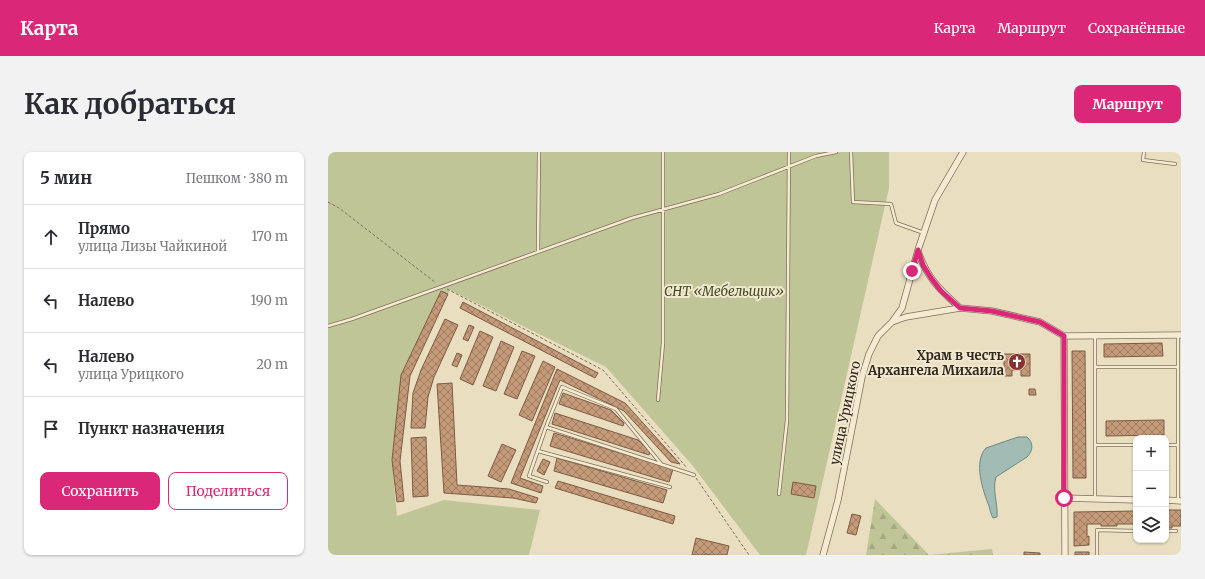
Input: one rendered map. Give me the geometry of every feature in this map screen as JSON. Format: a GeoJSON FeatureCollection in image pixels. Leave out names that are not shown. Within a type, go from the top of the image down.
{"type":"FeatureCollection","features":[{"type":"Feature","properties":{"kind":"street","name":"улица Урицкого"},"geometry":{"type":"LineString","coordinates":[[823,555],[838,500],[862,377],[869,354],[878,336],[892,322],[902,308],[918,250],[935,200],[963,152]]}},
{"type":"Feature","properties":{"kind":"street"},"geometry":{"type":"LineString","coordinates":[[918,250],[923,265],[931,278],[941,291],[960,308]]}},
{"type":"Feature","properties":{"kind":"street"},"geometry":{"type":"LineString","coordinates":[[892,322],[906,317],[960,308],[992,311],[1040,322],[1064,336],[1180,335]]}},
{"type":"Feature","properties":{"kind":"street"},"geometry":{"type":"LineString","coordinates":[[1064,336],[1065,555]]}},
{"type":"Feature","properties":{"kind":"street"},"geometry":{"type":"LineString","coordinates":[[1064,498],[1133,500]]}},
{"type":"Feature","properties":{"kind":"street"},"geometry":{"type":"LineString","coordinates":[[1169,500],[1180,501]]}},
{"type":"Feature","properties":{"kind":"lane"},"geometry":{"type":"LineString","coordinates":[[538,252],[539,152]]}},
{"type":"Feature","properties":{"kind":"lane"},"geometry":{"type":"LineString","coordinates":[[658,400],[663,343],[663,152]]}},
{"type":"Feature","properties":{"kind":"lane"},"geometry":{"type":"LineString","coordinates":[[779,494],[787,420],[789,152]]}},
{"type":"Feature","properties":{"kind":"lane"},"geometry":{"type":"LineString","coordinates":[[328,326],[632,218],[720,194],[816,156],[836,152]]}},
{"type":"Feature","properties":{"kind":"lane"},"geometry":{"type":"LineString","coordinates":[[851,152],[852,202],[891,204],[896,223],[924,233]]}},
{"type":"Feature","properties":{"kind":"lane"},"geometry":{"type":"LineString","coordinates":[[1144,152],[1143,160],[1175,164]]}},
{"type":"Feature","properties":{"kind":"lane"},"geometry":{"type":"LineString","coordinates":[[1180,335],[1178,367],[1180,501]]}},
{"type":"Feature","properties":{"kind":"lane"},"geometry":{"type":"LineString","coordinates":[[1095,336],[1095,499]]}},
{"type":"Feature","properties":{"kind":"lane"},"geometry":{"type":"LineString","coordinates":[[1095,367],[1178,367]]}},
{"type":"Feature","properties":{"kind":"lane"},"geometry":{"type":"LineString","coordinates":[[547,482],[529,476],[562,387],[616,409],[662,465]]}},
{"type":"Feature","properties":{"kind":"lane"},"geometry":{"type":"LineString","coordinates":[[546,427],[694,475]]}},
{"type":"Feature","properties":{"kind":"lane"},"geometry":{"type":"LineString","coordinates":[[1095,445],[1133,445]]}},
{"type":"Feature","properties":{"kind":"lane"},"geometry":{"type":"LineString","coordinates":[[1169,445],[1178,445]]}},
{"type":"Feature","properties":{"kind":"lane"},"geometry":{"type":"LineString","coordinates":[[538,451],[670,487]]}},
{"type":"Feature","properties":{"kind":"lane"},"geometry":{"type":"LineString","coordinates":[[1097,555],[1097,530],[1133,531]]}},
{"type":"Feature","properties":{"kind":"lane"},"geometry":{"type":"LineString","coordinates":[[1169,531],[1176,531]]}},
{"type":"Feature","properties":{"kind":"path"},"geometry":{"type":"LineString","coordinates":[[328,202],[339,208],[441,286],[603,370],[694,475],[749,555]]}},
{"type":"Feature","properties":{"kind":"green space","name":"СНТ «Мебельщик»"},"geometry":{"type":"Polygon","coordinates":[[[328,152],[889,152],[889,188],[806,555],[760,555],[693,466],[606,367],[450,290],[404,376],[393,474],[397,516],[444,500],[540,510],[529,555],[328,555],[328,152]]]}},
{"type":"Feature","properties":{"kind":"green space"},"geometry":{"type":"Polygon","coordinates":[[[875,499],[929,555],[866,555],[875,499]]]}},
{"type":"Feature","properties":{"kind":"green space"},"geometry":{"type":"Polygon","coordinates":[[[992,549],[993,555],[929,555],[992,549]]]}},
{"type":"Feature","properties":{"kind":"water"},"geometry":{"type":"Polygon","coordinates":[[[1018,437],[1027,437],[1029,439],[1032,444],[1031,452],[1027,457],[996,477],[995,492],[997,517],[993,518],[980,477],[980,461],[982,454],[986,448],[1018,437]]]}},
{"type":"Feature","properties":{"kind":"building"},"geometry":{"type":"Polygon","coordinates":[[[441,291],[448,294],[410,376],[400,461],[404,501],[397,502],[392,460],[401,375],[441,291]]]}},
{"type":"Feature","properties":{"kind":"building"},"geometry":{"type":"Polygon","coordinates":[[[463,302],[598,373],[595,378],[460,308],[463,302]]]}},
{"type":"Feature","properties":{"kind":"building"},"geometry":{"type":"Polygon","coordinates":[[[445,319],[458,325],[434,377],[428,397],[425,428],[411,428],[413,393],[421,370],[445,319]]]}},
{"type":"Feature","properties":{"kind":"building"},"geometry":{"type":"Polygon","coordinates":[[[469,325],[474,327],[468,341],[463,339],[469,325]]]}},
{"type":"Feature","properties":{"kind":"building"},"geometry":{"type":"Polygon","coordinates":[[[480,331],[493,337],[473,385],[460,379],[480,331]]]}},
{"type":"Feature","properties":{"kind":"building"},"geometry":{"type":"Polygon","coordinates":[[[501,341],[514,347],[496,391],[483,386],[501,341]]]}},
{"type":"Feature","properties":{"kind":"building"},"geometry":{"type":"Polygon","coordinates":[[[1162,343],[1163,356],[1104,357],[1104,344],[1162,343]]]}},
{"type":"Feature","properties":{"kind":"building"},"geometry":{"type":"Polygon","coordinates":[[[522,351],[535,356],[517,399],[504,394],[522,351]]]}},
{"type":"Feature","properties":{"kind":"building"},"geometry":{"type":"Polygon","coordinates":[[[1072,351],[1085,351],[1086,478],[1073,478],[1072,351]]]}},
{"type":"Feature","properties":{"kind":"building"},"geometry":{"type":"Polygon","coordinates":[[[457,353],[462,355],[457,367],[452,365],[457,353]]]}},
{"type":"Feature","properties":{"kind":"building","name":"Храм в честь Архангела Михаила"},"geometry":{"type":"Polygon","coordinates":[[[1004,354],[1030,354],[1030,376],[1021,376],[1021,370],[1012,370],[1012,376],[1004,376],[1004,354]]]}},
{"type":"Feature","properties":{"kind":"building"},"geometry":{"type":"Polygon","coordinates":[[[543,361],[555,367],[532,421],[519,415],[543,361]]]}},
{"type":"Feature","properties":{"kind":"building"},"geometry":{"type":"Polygon","coordinates":[[[557,369],[625,403],[680,464],[671,462],[624,411],[560,380],[520,478],[543,486],[541,493],[511,483],[557,369]]]}},
{"type":"Feature","properties":{"kind":"building"},"geometry":{"type":"Polygon","coordinates":[[[452,383],[457,485],[509,489],[538,498],[536,503],[513,498],[444,493],[437,384],[452,383]]]}},
{"type":"Feature","properties":{"kind":"building"},"geometry":{"type":"Polygon","coordinates":[[[1029,389],[1035,389],[1036,395],[1029,395],[1029,389]]]}},
{"type":"Feature","properties":{"kind":"building"},"geometry":{"type":"Polygon","coordinates":[[[563,393],[611,410],[624,423],[623,426],[559,404],[563,393]]]}},
{"type":"Feature","properties":{"kind":"building"},"geometry":{"type":"Polygon","coordinates":[[[555,413],[638,440],[650,452],[649,455],[552,424],[555,413]]]}},
{"type":"Feature","properties":{"kind":"building"},"geometry":{"type":"Polygon","coordinates":[[[1164,420],[1164,435],[1106,436],[1106,421],[1164,420]]]}},
{"type":"Feature","properties":{"kind":"building"},"geometry":{"type":"Polygon","coordinates":[[[554,433],[673,469],[669,482],[550,446],[554,433]]]}},
{"type":"Feature","properties":{"kind":"building"},"geometry":{"type":"Polygon","coordinates":[[[426,437],[428,496],[413,497],[411,438],[426,437]]]}},
{"type":"Feature","properties":{"kind":"building"},"geometry":{"type":"Polygon","coordinates":[[[502,444],[516,450],[501,482],[488,476],[502,444]]]}},
{"type":"Feature","properties":{"kind":"building"},"geometry":{"type":"Polygon","coordinates":[[[557,458],[667,490],[663,503],[554,471],[557,458]]]}},
{"type":"Feature","properties":{"kind":"building"},"geometry":{"type":"Polygon","coordinates":[[[543,459],[550,462],[544,475],[537,471],[543,459]]]}},
{"type":"Feature","properties":{"kind":"building"},"geometry":{"type":"Polygon","coordinates":[[[558,481],[675,516],[673,524],[555,488],[558,481]]]}},
{"type":"Feature","properties":{"kind":"building"},"geometry":{"type":"Polygon","coordinates":[[[793,482],[816,486],[814,498],[791,494],[793,482]]]}},
{"type":"Feature","properties":{"kind":"building"},"geometry":{"type":"Polygon","coordinates":[[[1169,510],[1181,510],[1181,526],[1172,526],[1172,528],[1169,528],[1169,510]]]}},
{"type":"Feature","properties":{"kind":"building"},"geometry":{"type":"Polygon","coordinates":[[[1133,511],[1133,524],[1101,526],[1101,524],[1087,524],[1087,537],[1089,536],[1089,545],[1074,546],[1074,512],[1133,511]]]}},
{"type":"Feature","properties":{"kind":"building"},"geometry":{"type":"Polygon","coordinates":[[[852,514],[861,516],[856,535],[847,533],[852,514]]]}},
{"type":"Feature","properties":{"kind":"building"},"geometry":{"type":"Polygon","coordinates":[[[696,538],[729,546],[727,555],[692,555],[696,538]]]}},
{"type":"Feature","properties":{"kind":"building"},"geometry":{"type":"Polygon","coordinates":[[[1024,552],[1040,553],[1040,555],[1024,555],[1024,552]]]}},
{"type":"Feature","properties":{"kind":"building"},"geometry":{"type":"Polygon","coordinates":[[[1075,552],[1089,552],[1089,555],[1075,555],[1075,552]]]}},
{"type":"Feature","properties":{"kind":"place","name":"Храм в честь Архангела Михаила"},"geometry":{"type":"Point","coordinates":[1017,362]}},
{"type":"Feature","properties":{"kind":"route"},"geometry":{"type":"LineString","coordinates":[[912,271],[918,250],[923,265],[931,278],[941,291],[960,308],[992,311],[1040,322],[1064,336],[1064,498]]}}]}
